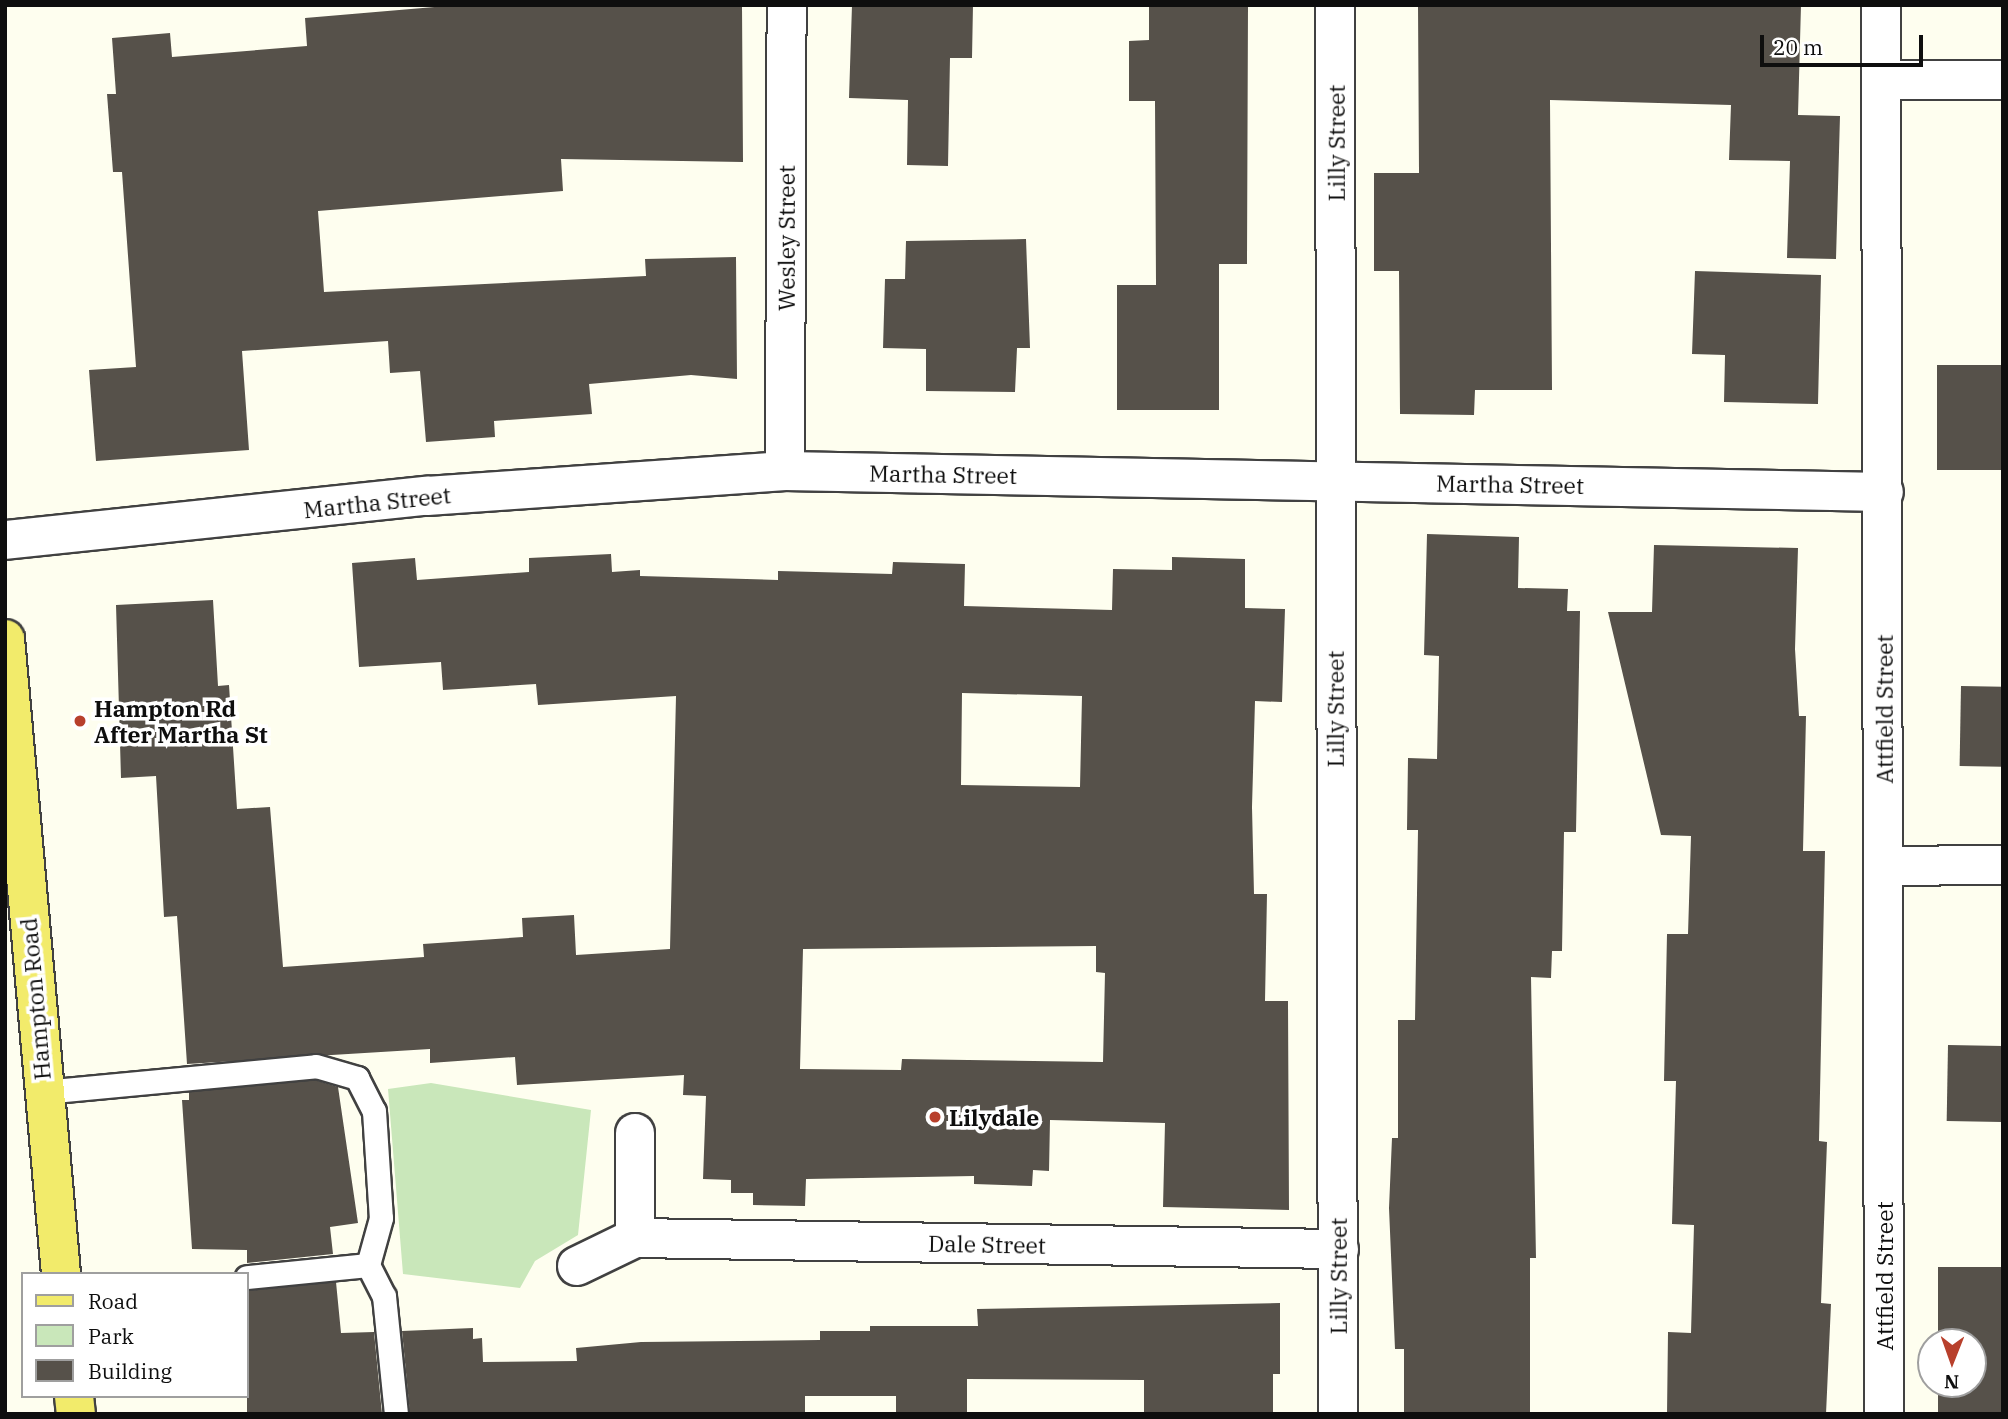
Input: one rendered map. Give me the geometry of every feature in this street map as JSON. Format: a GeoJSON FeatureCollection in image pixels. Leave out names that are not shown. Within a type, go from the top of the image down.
{"type":"FeatureCollection","features":[{"type":"Feature","properties":{"kind":"main road","name":"Hampton Road"},"geometry":{"type":"LineString","coordinates":[[5,639],[61,1272]]}},
{"type":"Feature","properties":{"kind":"street","name":"Wesley Street"},"geometry":{"type":"LineString","coordinates":[[785,471],[787,5]]}},
{"type":"Feature","properties":{"kind":"street","name":"Lilly Street"},"geometry":{"type":"LineString","coordinates":[[1335,5],[1333,481],[1338,1414]]}},
{"type":"Feature","properties":{"kind":"street","name":"Attfield Street"},"geometry":{"type":"LineString","coordinates":[[1881,5],[1884,1414]]}},
{"type":"Feature","properties":{"kind":"street"},"geometry":{"type":"LineString","coordinates":[[1882,80],[2003,80]]}},
{"type":"Feature","properties":{"kind":"street","name":"Martha Street"},"geometry":{"type":"LineString","coordinates":[[5,540],[427,496],[785,471],[1884,492]]}},
{"type":"Feature","properties":{"kind":"street"},"geometry":{"type":"LineString","coordinates":[[1883,866],[2003,865]]}},
{"type":"Feature","properties":{"kind":"street"},"geometry":{"type":"LineString","coordinates":[[635,1133],[635,1238]]}},
{"type":"Feature","properties":{"kind":"street","name":"Dale Street"},"geometry":{"type":"LineString","coordinates":[[577,1266],[635,1238],[1339,1249]]}},
{"type":"Feature","properties":{"kind":"lane"},"geometry":{"type":"LineString","coordinates":[[43,1091],[316,1066],[357,1078],[374,1111],[381,1218],[368,1265],[384,1296],[396,1414]]}},
{"type":"Feature","properties":{"kind":"lane"},"geometry":{"type":"LineString","coordinates":[[248,1277],[368,1265]]}},
{"type":"Feature","properties":{"kind":"green space"},"geometry":{"type":"Polygon","coordinates":[[[431,1083],[591,1110],[578,1235],[535,1261],[520,1288],[403,1274],[388,1089],[431,1083]]]}},
{"type":"Feature","properties":{"kind":"building"},"geometry":{"type":"Polygon","coordinates":[[[458,5],[742,5],[743,162],[561,159],[563,191],[318,211],[324,292],[646,276],[645,259],[736,257],[737,379],[691,375],[589,384],[592,414],[494,421],[495,437],[426,442],[420,371],[390,373],[388,341],[242,351],[249,450],[96,461],[89,370],[136,367],[122,172],[113,172],[107,94],[116,94],[112,38],[170,33],[172,57],[307,46],[305,18],[458,5]]]}},
{"type":"Feature","properties":{"kind":"building"},"geometry":{"type":"Polygon","coordinates":[[[852,5],[973,5],[972,58],[950,58],[948,166],[907,165],[908,100],[849,98],[852,5]]]}},
{"type":"Feature","properties":{"kind":"building"},"geometry":{"type":"Polygon","coordinates":[[[1149,5],[1248,5],[1247,264],[1219,264],[1219,410],[1117,410],[1117,285],[1156,285],[1155,101],[1129,101],[1129,41],[1149,40],[1149,5]]]}},
{"type":"Feature","properties":{"kind":"building"},"geometry":{"type":"Polygon","coordinates":[[[1418,5],[1801,5],[1798,115],[1840,116],[1836,259],[1787,258],[1790,161],[1729,160],[1731,105],[1550,100],[1552,390],[1475,390],[1474,415],[1400,414],[1399,271],[1374,271],[1374,173],[1419,173],[1418,5]]]}},
{"type":"Feature","properties":{"kind":"building"},"geometry":{"type":"Polygon","coordinates":[[[1026,239],[1030,348],[1017,348],[1015,392],[926,391],[926,349],[883,348],[885,279],[905,279],[906,241],[1026,239]]]}},
{"type":"Feature","properties":{"kind":"building"},"geometry":{"type":"Polygon","coordinates":[[[1695,271],[1821,275],[1818,404],[1724,402],[1725,355],[1692,354],[1695,271]]]}},
{"type":"Feature","properties":{"kind":"building"},"geometry":{"type":"Polygon","coordinates":[[[1937,365],[2003,365],[2003,470],[1937,470],[1937,365]]]}},
{"type":"Feature","properties":{"kind":"building"},"geometry":{"type":"Polygon","coordinates":[[[1427,534],[1519,537],[1518,588],[1568,589],[1567,611],[1580,611],[1576,832],[1564,832],[1562,951],[1552,951],[1551,978],[1531,977],[1536,1258],[1530,1258],[1530,1414],[1404,1414],[1404,1349],[1395,1349],[1389,1208],[1392,1138],[1398,1138],[1398,1020],[1415,1020],[1418,830],[1407,830],[1408,758],[1437,759],[1439,656],[1424,655],[1427,534]]]}},
{"type":"Feature","properties":{"kind":"building"},"geometry":{"type":"Polygon","coordinates":[[[1654,545],[1798,548],[1795,649],[1799,716],[1806,716],[1803,851],[1825,851],[1819,1141],[1827,1142],[1821,1303],[1831,1304],[1826,1414],[1667,1414],[1668,1332],[1691,1333],[1694,1225],[1672,1224],[1676,1081],[1664,1081],[1667,934],[1688,934],[1691,836],[1661,835],[1608,612],[1652,612],[1654,545]]]}},
{"type":"Feature","properties":{"kind":"building"},"geometry":{"type":"Polygon","coordinates":[[[611,554],[612,572],[640,570],[640,576],[778,580],[778,571],[892,574],[893,562],[965,564],[964,606],[1112,610],[1113,569],[1172,570],[1172,557],[1245,559],[1245,608],[1285,609],[1282,702],[1255,701],[1252,807],[1254,894],[1267,894],[1265,1001],[1288,1001],[1289,1210],[1163,1207],[1165,1123],[1050,1120],[1049,1171],[1033,1170],[1032,1186],[974,1184],[974,1176],[806,1179],[805,1206],[753,1205],[753,1193],[731,1193],[731,1180],[703,1179],[706,1096],[683,1095],[684,1075],[517,1085],[515,1057],[430,1063],[430,1049],[187,1064],[177,916],[164,917],[156,776],[121,778],[116,605],[213,600],[218,686],[229,685],[237,809],[270,807],[283,967],[424,957],[423,944],[523,937],[522,918],[574,915],[576,955],[670,949],[676,696],[538,705],[536,684],[443,690],[441,662],[359,667],[352,563],[415,558],[417,580],[529,572],[529,558],[611,554]],[[962,693],[961,785],[1080,787],[1082,696],[962,693]],[[1096,946],[803,949],[800,1069],[901,1070],[902,1059],[1103,1062],[1105,973],[1096,972],[1096,946]]]}},
{"type":"Feature","properties":{"kind":"building"},"geometry":{"type":"Polygon","coordinates":[[[1961,686],[2003,687],[2002,767],[1960,766],[1961,686]]]}},
{"type":"Feature","properties":{"kind":"building"},"geometry":{"type":"Polygon","coordinates":[[[1948,1045],[2003,1046],[2002,1122],[1947,1121],[1948,1045]]]}},
{"type":"Feature","properties":{"kind":"building"},"geometry":{"type":"Polygon","coordinates":[[[315,1080],[338,1087],[358,1223],[330,1227],[333,1254],[247,1263],[247,1250],[192,1249],[182,1100],[189,1100],[189,1092],[315,1080]]]}},
{"type":"Feature","properties":{"kind":"building"},"geometry":{"type":"Polygon","coordinates":[[[1938,1267],[2003,1267],[2003,1414],[1938,1414],[1938,1398],[1987,1398],[1987,1328],[1938,1328],[1938,1267]]]}},
{"type":"Feature","properties":{"kind":"building"},"geometry":{"type":"Polygon","coordinates":[[[336,1282],[341,1333],[374,1332],[382,1414],[247,1414],[248,1291],[336,1282]]]}},
{"type":"Feature","properties":{"kind":"building"},"geometry":{"type":"Polygon","coordinates":[[[1280,1303],[1280,1374],[1273,1374],[1273,1414],[1144,1414],[1144,1380],[967,1379],[967,1414],[896,1414],[896,1396],[805,1396],[805,1414],[410,1414],[402,1331],[473,1328],[473,1339],[482,1338],[483,1362],[577,1361],[576,1348],[641,1342],[820,1340],[820,1331],[870,1331],[870,1326],[978,1326],[977,1309],[1280,1303]]]}},
{"type":"Feature","properties":{"kind":"place","name":"Hampton Rd After Martha St"},"geometry":{"type":"Point","coordinates":[80,721]}},
{"type":"Feature","properties":{"kind":"place","name":"Lilydale"},"geometry":{"type":"Point","coordinates":[935,1117]}}]}
